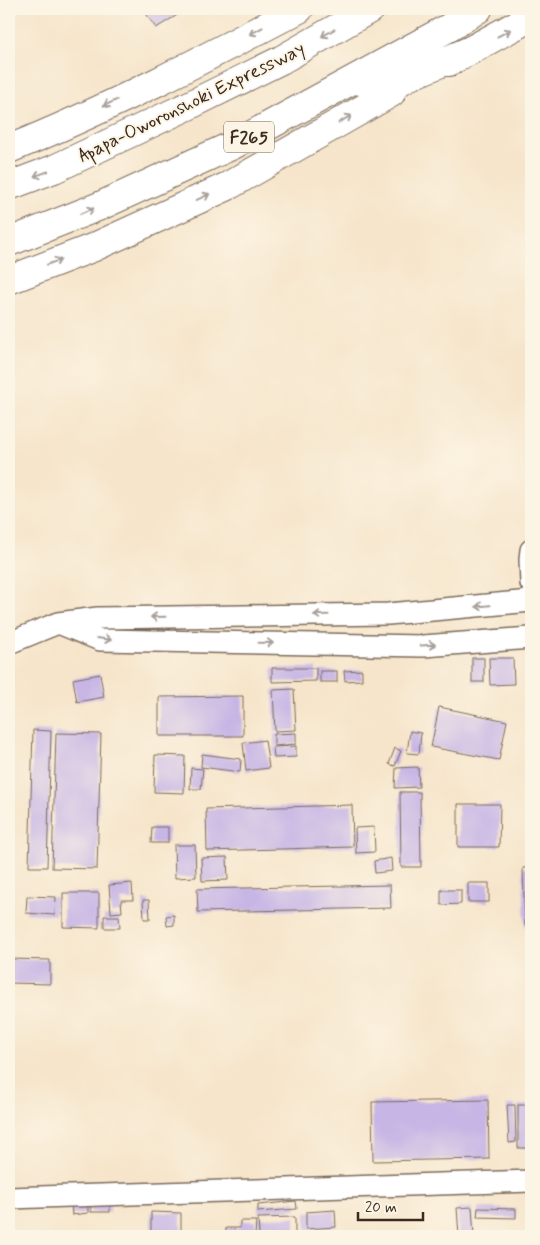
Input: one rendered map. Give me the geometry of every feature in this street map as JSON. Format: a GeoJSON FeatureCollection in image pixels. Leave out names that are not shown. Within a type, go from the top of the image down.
{"type":"FeatureCollection","features":[{"type":"Feature","properties":{"kind":"main road","name":"Apapa-Oworonshoki Expressway"},"geometry":{"type":"LineString","coordinates":[[9,149],[44,135],[202,60],[299,9]]}},
{"type":"Feature","properties":{"kind":"main road","name":"Apapa-Oworonshoki Expressway"},"geometry":{"type":"LineString","coordinates":[[9,186],[54,169],[190,105],[281,60],[370,9]]}},
{"type":"Feature","properties":{"kind":"main road","name":"F265"},"geometry":{"type":"LineString","coordinates":[[9,242],[100,206],[233,145],[354,81],[450,27],[478,9]]}},
{"type":"Feature","properties":{"kind":"main road"},"geometry":{"type":"LineString","coordinates":[[9,280],[92,248],[228,186],[370,104],[530,19]]}},
{"type":"Feature","properties":{"kind":"main road"},"geometry":{"type":"LineString","coordinates":[[370,104],[405,78],[450,27]]}},
{"type":"Feature","properties":{"kind":"main road"},"geometry":{"type":"LineString","coordinates":[[354,81],[405,78],[469,51]]}},
{"type":"Feature","properties":{"kind":"street"},"geometry":{"type":"LineString","coordinates":[[531,550],[531,583]]}},
{"type":"Feature","properties":{"kind":"street"},"geometry":{"type":"LineString","coordinates":[[9,643],[58,623],[98,618],[388,614],[531,601]]}},
{"type":"Feature","properties":{"kind":"street"},"geometry":{"type":"LineString","coordinates":[[58,623],[100,640],[422,646],[531,638]]}},
{"type":"Feature","properties":{"kind":"street"},"geometry":{"type":"LineString","coordinates":[[9,1198],[531,1181]]}},
{"type":"Feature","properties":{"kind":"building"},"geometry":{"type":"Polygon","coordinates":[[[143,9],[187,9],[156,28],[143,9]]]}},
{"type":"Feature","properties":{"kind":"building"},"geometry":{"type":"Polygon","coordinates":[[[472,658],[484,658],[484,682],[472,682],[472,658]]]}},
{"type":"Feature","properties":{"kind":"building"},"geometry":{"type":"Polygon","coordinates":[[[489,658],[513,658],[514,684],[490,685],[489,658]]]}},
{"type":"Feature","properties":{"kind":"building"},"geometry":{"type":"Polygon","coordinates":[[[272,668],[316,668],[316,681],[272,682],[272,668]]]}},
{"type":"Feature","properties":{"kind":"building"},"geometry":{"type":"Polygon","coordinates":[[[362,670],[362,680],[345,681],[344,671],[362,670]]]}},
{"type":"Feature","properties":{"kind":"building"},"geometry":{"type":"Polygon","coordinates":[[[320,671],[337,671],[337,682],[320,682],[320,671]]]}},
{"type":"Feature","properties":{"kind":"building"},"geometry":{"type":"Polygon","coordinates":[[[100,674],[104,697],[77,702],[73,679],[100,674]]]}},
{"type":"Feature","properties":{"kind":"building"},"geometry":{"type":"Polygon","coordinates":[[[294,689],[296,730],[275,731],[273,690],[294,689]]]}},
{"type":"Feature","properties":{"kind":"building"},"geometry":{"type":"Polygon","coordinates":[[[243,696],[243,736],[159,736],[159,697],[243,696]]]}},
{"type":"Feature","properties":{"kind":"building"},"geometry":{"type":"Polygon","coordinates":[[[439,707],[507,721],[499,760],[431,747],[439,707]]]}},
{"type":"Feature","properties":{"kind":"building"},"geometry":{"type":"Polygon","coordinates":[[[33,730],[51,731],[47,867],[29,867],[33,730]]]}},
{"type":"Feature","properties":{"kind":"building"},"geometry":{"type":"Polygon","coordinates":[[[410,731],[421,733],[419,754],[407,753],[410,731]]]}},
{"type":"Feature","properties":{"kind":"building"},"geometry":{"type":"Polygon","coordinates":[[[56,733],[101,734],[97,869],[52,868],[56,733]]]}},
{"type":"Feature","properties":{"kind":"building"},"geometry":{"type":"Polygon","coordinates":[[[296,733],[296,744],[274,746],[274,734],[296,733]]]}},
{"type":"Feature","properties":{"kind":"building"},"geometry":{"type":"Polygon","coordinates":[[[265,740],[269,768],[246,771],[243,743],[265,740]]]}},
{"type":"Feature","properties":{"kind":"building"},"geometry":{"type":"Polygon","coordinates":[[[296,746],[296,757],[274,758],[273,747],[296,746]]]}},
{"type":"Feature","properties":{"kind":"building"},"geometry":{"type":"Polygon","coordinates":[[[395,748],[401,751],[395,766],[389,764],[395,748]]]}},
{"type":"Feature","properties":{"kind":"building"},"geometry":{"type":"Polygon","coordinates":[[[202,754],[241,759],[240,772],[201,767],[202,754]]]}},
{"type":"Feature","properties":{"kind":"building"},"geometry":{"type":"Polygon","coordinates":[[[155,755],[185,756],[184,793],[154,792],[155,755]]]}},
{"type":"Feature","properties":{"kind":"building"},"geometry":{"type":"Polygon","coordinates":[[[418,767],[419,787],[395,788],[396,768],[418,767]]]}},
{"type":"Feature","properties":{"kind":"building"},"geometry":{"type":"Polygon","coordinates":[[[191,768],[203,769],[201,789],[190,789],[191,768]]]}},
{"type":"Feature","properties":{"kind":"building"},"geometry":{"type":"Polygon","coordinates":[[[400,792],[420,792],[421,867],[401,867],[400,792]]]}},
{"type":"Feature","properties":{"kind":"building"},"geometry":{"type":"Polygon","coordinates":[[[458,804],[500,804],[499,847],[458,847],[458,804]]]}},
{"type":"Feature","properties":{"kind":"building"},"geometry":{"type":"Polygon","coordinates":[[[352,805],[353,847],[207,851],[206,809],[352,805]]]}},
{"type":"Feature","properties":{"kind":"building"},"geometry":{"type":"Polygon","coordinates":[[[152,827],[168,827],[168,843],[151,843],[152,827]]]}},
{"type":"Feature","properties":{"kind":"building"},"geometry":{"type":"Polygon","coordinates":[[[374,827],[375,852],[356,853],[355,828],[374,827]]]}},
{"type":"Feature","properties":{"kind":"building"},"geometry":{"type":"Polygon","coordinates":[[[174,845],[195,845],[196,877],[175,878],[174,845]]]}},
{"type":"Feature","properties":{"kind":"building"},"geometry":{"type":"Polygon","coordinates":[[[227,857],[228,880],[202,881],[201,858],[227,857]]]}},
{"type":"Feature","properties":{"kind":"building"},"geometry":{"type":"Polygon","coordinates":[[[391,858],[392,871],[375,873],[374,861],[391,858]]]}},
{"type":"Feature","properties":{"kind":"building"},"geometry":{"type":"Polygon","coordinates":[[[531,867],[531,926],[525,926],[523,868],[531,867]]]}},
{"type":"Feature","properties":{"kind":"building"},"geometry":{"type":"Polygon","coordinates":[[[132,883],[133,900],[121,900],[122,912],[111,913],[109,885],[132,883]]]}},
{"type":"Feature","properties":{"kind":"building"},"geometry":{"type":"Polygon","coordinates":[[[468,883],[489,883],[489,902],[468,902],[468,883]]]}},
{"type":"Feature","properties":{"kind":"building"},"geometry":{"type":"Polygon","coordinates":[[[390,885],[391,908],[198,912],[197,889],[390,885]]]}},
{"type":"Feature","properties":{"kind":"building"},"geometry":{"type":"Polygon","coordinates":[[[441,890],[461,890],[461,904],[441,905],[441,890]]]}},
{"type":"Feature","properties":{"kind":"building"},"geometry":{"type":"Polygon","coordinates":[[[63,893],[99,893],[99,928],[63,927],[63,893]]]}},
{"type":"Feature","properties":{"kind":"building"},"geometry":{"type":"Polygon","coordinates":[[[27,896],[56,897],[55,915],[26,913],[27,896]]]}},
{"type":"Feature","properties":{"kind":"building"},"geometry":{"type":"Polygon","coordinates":[[[143,900],[149,900],[150,919],[144,919],[143,900]]]}},
{"type":"Feature","properties":{"kind":"building"},"geometry":{"type":"Polygon","coordinates":[[[174,915],[174,925],[167,926],[166,916],[174,915]]]}},
{"type":"Feature","properties":{"kind":"building"},"geometry":{"type":"Polygon","coordinates":[[[104,916],[119,916],[120,928],[104,928],[104,916]]]}},
{"type":"Feature","properties":{"kind":"building"},"geometry":{"type":"Polygon","coordinates":[[[11,959],[50,960],[50,984],[10,983],[11,959]]]}},
{"type":"Feature","properties":{"kind":"building"},"geometry":{"type":"Polygon","coordinates":[[[488,1100],[489,1159],[373,1161],[372,1102],[488,1100]]]}},
{"type":"Feature","properties":{"kind":"building"},"geometry":{"type":"Polygon","coordinates":[[[507,1105],[515,1105],[516,1142],[509,1143],[507,1105]]]}},
{"type":"Feature","properties":{"kind":"building"},"geometry":{"type":"Polygon","coordinates":[[[518,1105],[531,1105],[531,1148],[518,1148],[518,1105]]]}},
{"type":"Feature","properties":{"kind":"building"},"geometry":{"type":"Polygon","coordinates":[[[296,1201],[297,1209],[258,1212],[258,1205],[296,1201]]]}},
{"type":"Feature","properties":{"kind":"building"},"geometry":{"type":"Polygon","coordinates":[[[91,1202],[110,1202],[110,1212],[91,1212],[91,1202]]]}},
{"type":"Feature","properties":{"kind":"building"},"geometry":{"type":"Polygon","coordinates":[[[88,1203],[88,1213],[72,1215],[71,1204],[88,1203]]]}},
{"type":"Feature","properties":{"kind":"building"},"geometry":{"type":"Polygon","coordinates":[[[472,1207],[474,1236],[459,1236],[457,1208],[472,1207]]]}},
{"type":"Feature","properties":{"kind":"building"},"geometry":{"type":"Polygon","coordinates":[[[478,1208],[516,1209],[516,1218],[477,1217],[478,1208]]]}},
{"type":"Feature","properties":{"kind":"building"},"geometry":{"type":"Polygon","coordinates":[[[335,1210],[336,1227],[306,1229],[306,1212],[335,1210]]]}},
{"type":"Feature","properties":{"kind":"building"},"geometry":{"type":"Polygon","coordinates":[[[151,1212],[181,1213],[181,1236],[151,1236],[151,1212]]]}},
{"type":"Feature","properties":{"kind":"building"},"geometry":{"type":"Polygon","coordinates":[[[295,1217],[295,1236],[259,1236],[258,1218],[295,1217]]]}},
{"type":"Feature","properties":{"kind":"building"},"geometry":{"type":"Polygon","coordinates":[[[240,1221],[256,1221],[255,1236],[226,1236],[226,1228],[240,1228],[240,1221]]]}}]}
